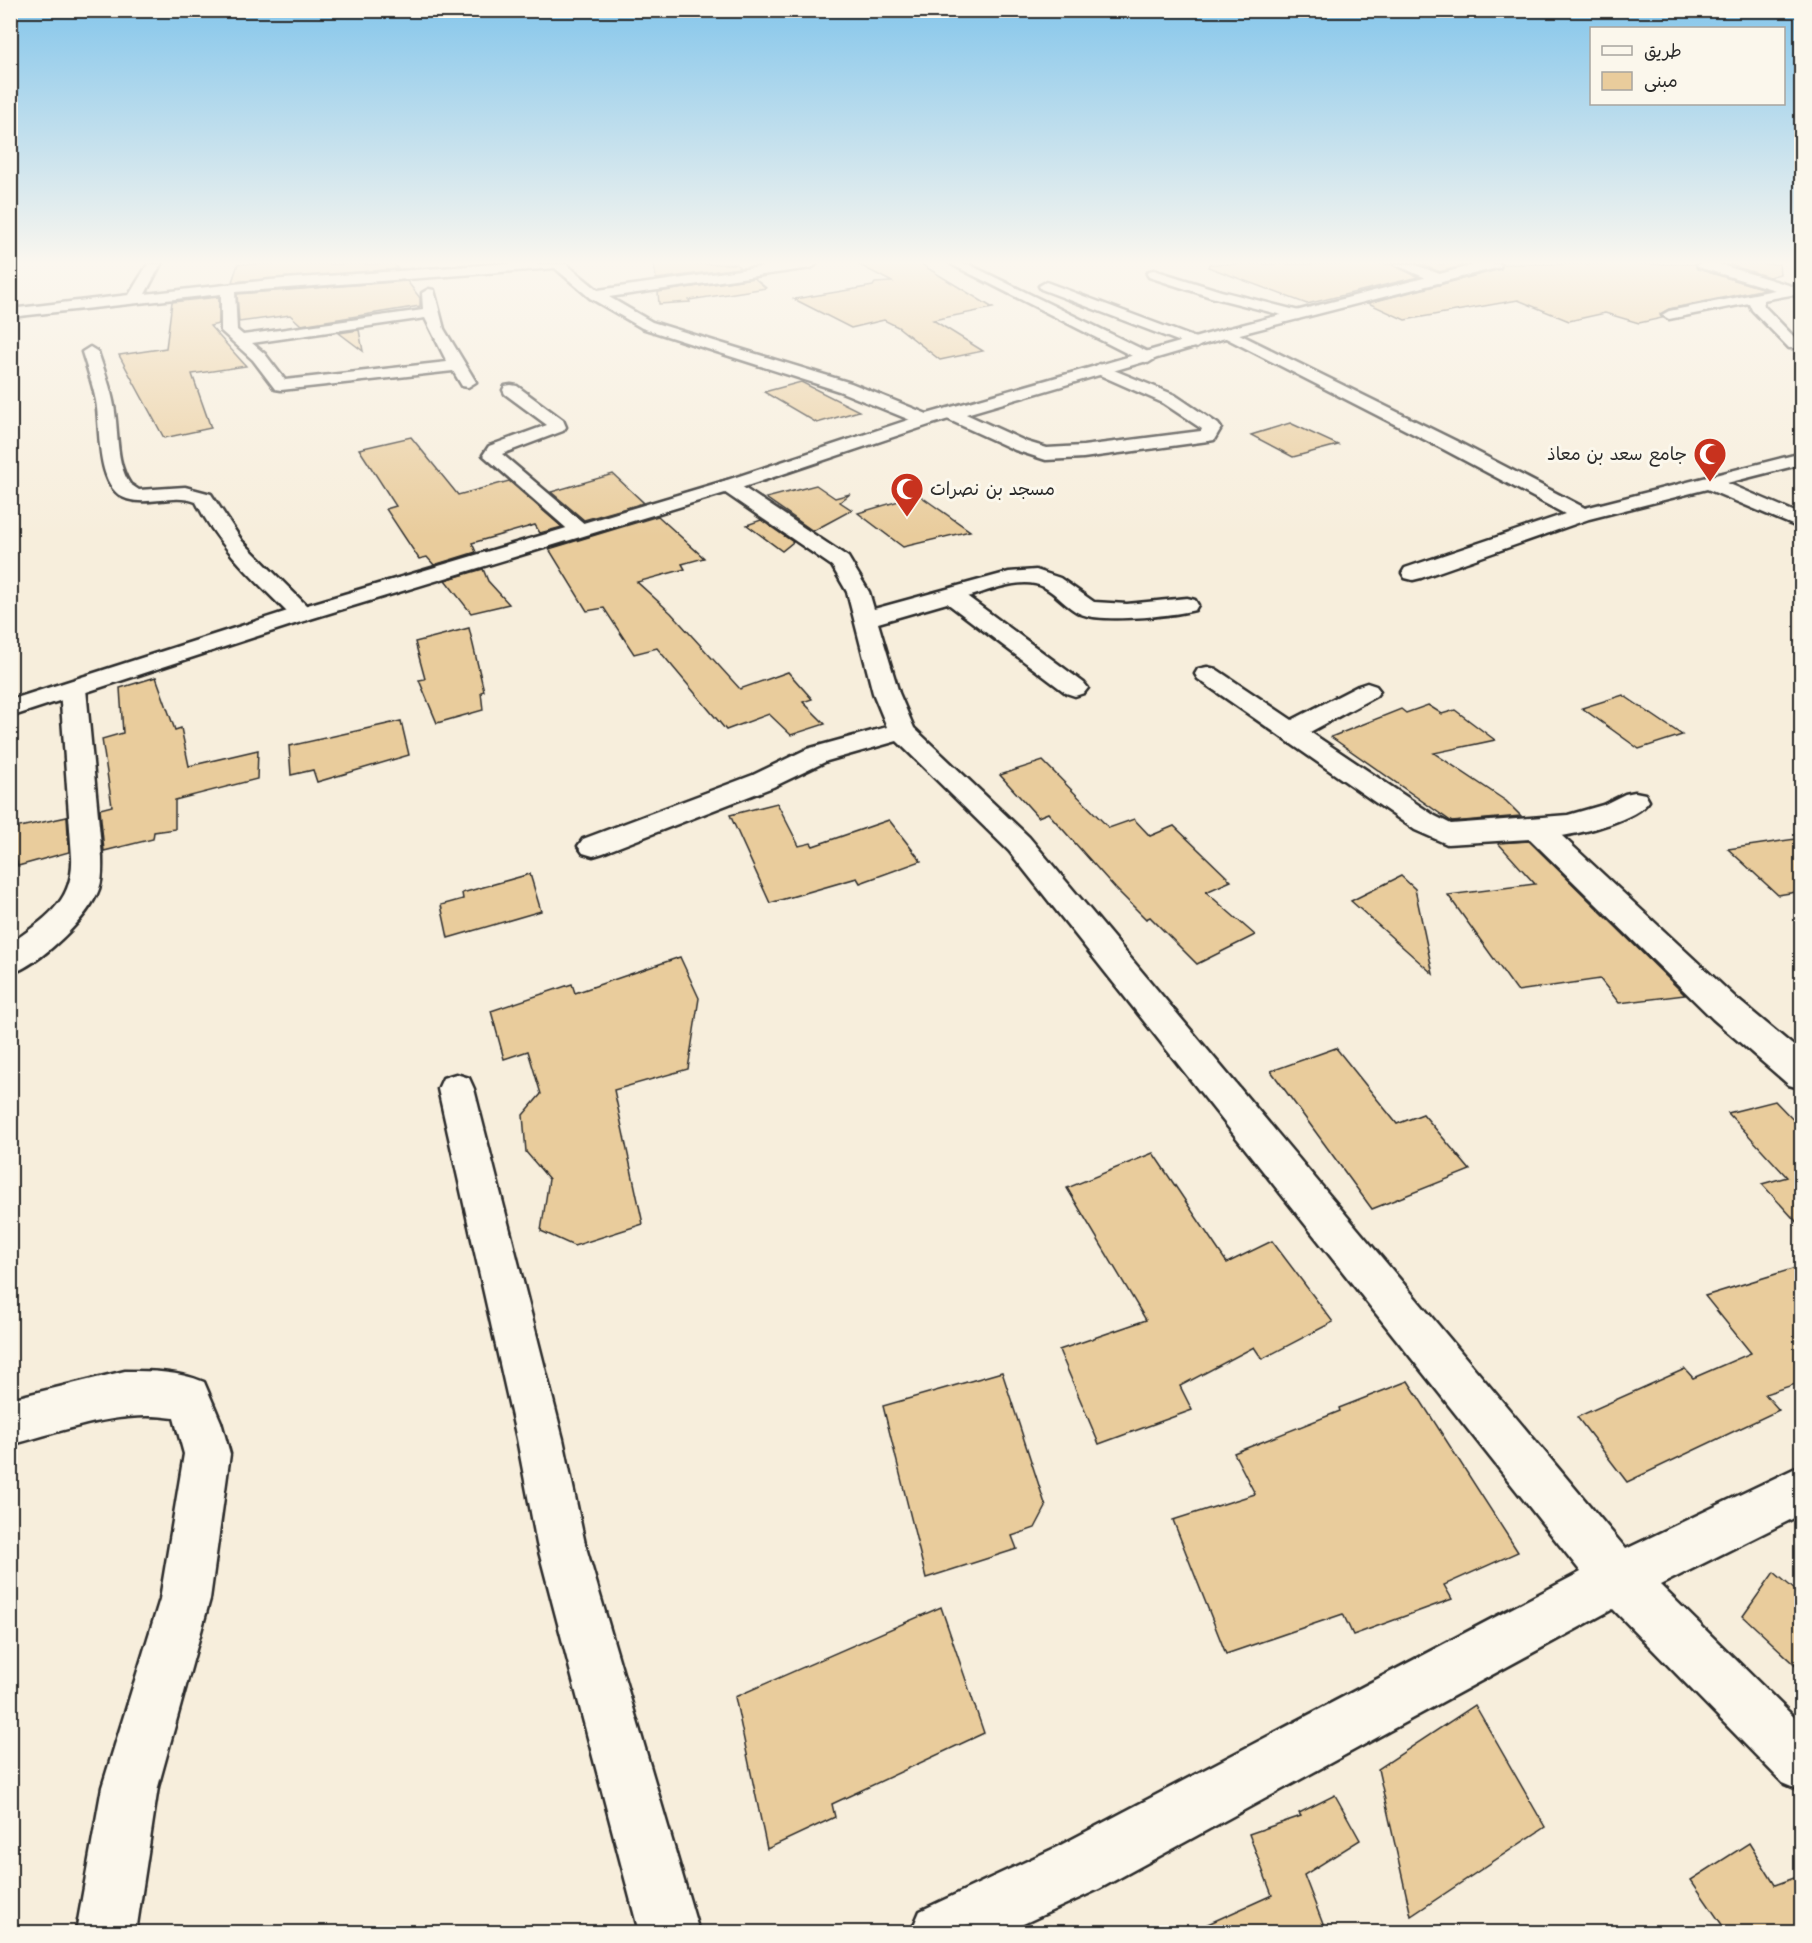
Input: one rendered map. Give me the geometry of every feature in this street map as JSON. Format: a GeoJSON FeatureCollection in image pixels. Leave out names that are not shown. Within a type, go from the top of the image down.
{"type":"FeatureCollection","features":[{"type":"Feature","properties":{"kind":"street"},"geometry":{"type":"LineString","coordinates":[[91,355],[106,409],[111,460],[124,489],[139,496],[190,493],[204,498],[210,513],[244,555],[302,614]]}},
{"type":"Feature","properties":{"kind":"street"},"geometry":{"type":"LineString","coordinates":[[256,355],[281,384],[285,385],[457,366]]}},
{"type":"Feature","properties":{"kind":"street"},"geometry":{"type":"LineString","coordinates":[[450,355],[469,384]]}},
{"type":"Feature","properties":{"kind":"street"},"geometry":{"type":"LineString","coordinates":[[740,355],[845,387],[926,420]]}},
{"type":"Feature","properties":{"kind":"street"},"geometry":{"type":"LineString","coordinates":[[1141,355],[1148,358]]}},
{"type":"Feature","properties":{"kind":"street"},"geometry":{"type":"LineString","coordinates":[[10,709],[302,614],[728,486],[926,420],[1099,369],[1159,355]]}},
{"type":"Feature","properties":{"kind":"street"},"geometry":{"type":"LineString","coordinates":[[1269,355],[1438,441],[1517,478],[1582,515]]}},
{"type":"Feature","properties":{"kind":"street"},"geometry":{"type":"LineString","coordinates":[[951,414],[1021,446],[1046,454],[1083,452],[1208,436],[1212,428],[1169,399],[1099,369]]}},
{"type":"Feature","properties":{"kind":"street"},"geometry":{"type":"LineString","coordinates":[[511,390],[557,424],[557,427],[496,450],[492,455],[580,530]]}},
{"type":"Feature","properties":{"kind":"street"},"geometry":{"type":"LineString","coordinates":[[1413,573],[1582,515],[1802,458]]}},
{"type":"Feature","properties":{"kind":"street"},"geometry":{"type":"LineString","coordinates":[[1710,483],[1802,523]]}},
{"type":"Feature","properties":{"kind":"street"},"geometry":{"type":"LineString","coordinates":[[728,486],[840,562],[858,592],[886,693],[902,731],[1019,844],[1618,1579],[1802,1764]]}},
{"type":"Feature","properties":{"kind":"street"},"geometry":{"type":"LineString","coordinates":[[865,619],[1009,579],[1036,577],[1052,583],[1088,609],[1119,611],[1186,605]]}},
{"type":"Feature","properties":{"kind":"street"},"geometry":{"type":"LineString","coordinates":[[950,595],[1075,688]]}},
{"type":"Feature","properties":{"kind":"street"},"geometry":{"type":"LineString","coordinates":[[1207,674],[1435,829],[1447,834],[1569,825],[1613,812],[1635,801]]}},
{"type":"Feature","properties":{"kind":"street"},"geometry":{"type":"LineString","coordinates":[[10,962],[69,913],[84,890],[87,846],[73,688]]}},
{"type":"Feature","properties":{"kind":"street"},"geometry":{"type":"LineString","coordinates":[[1290,732],[1367,691]]}},
{"type":"Feature","properties":{"kind":"street"},"geometry":{"type":"LineString","coordinates":[[593,846],[763,781],[817,755],[902,731]]}},
{"type":"Feature","properties":{"kind":"street"},"geometry":{"type":"LineString","coordinates":[[1537,829],[1725,1009],[1802,1074]]}},
{"type":"Feature","properties":{"kind":"street"},"geometry":{"type":"LineString","coordinates":[[456,1089],[540,1439],[561,1544],[669,1932]]}},
{"type":"Feature","properties":{"kind":"street"},"geometry":{"type":"LineString","coordinates":[[10,1422],[125,1394],[157,1393],[188,1398],[207,1454],[184,1599],[130,1787],[106,1932]]}},
{"type":"Feature","properties":{"kind":"street"},"geometry":{"type":"LineString","coordinates":[[941,1932],[1078,1868],[1618,1579],[1802,1489]]}},
{"type":"Feature","properties":{"kind":"building"},"geometry":{"type":"Polygon","coordinates":[[[119,355],[236,355],[246,366],[192,374],[211,428],[164,438],[119,355]]]}},
{"type":"Feature","properties":{"kind":"building"},"geometry":{"type":"Polygon","coordinates":[[[933,355],[965,355],[940,360],[933,355]]]}},
{"type":"Feature","properties":{"kind":"building"},"geometry":{"type":"Polygon","coordinates":[[[801,382],[859,411],[817,423],[764,392],[801,382]]]}},
{"type":"Feature","properties":{"kind":"building"},"geometry":{"type":"Polygon","coordinates":[[[1290,423],[1338,445],[1293,457],[1251,435],[1290,423]]]}},
{"type":"Feature","properties":{"kind":"building"},"geometry":{"type":"Polygon","coordinates":[[[411,437],[458,495],[509,481],[562,527],[540,533],[535,525],[472,543],[476,552],[434,565],[427,557],[419,559],[386,509],[396,506],[359,449],[411,437]]]}},
{"type":"Feature","properties":{"kind":"building"},"geometry":{"type":"Polygon","coordinates":[[[613,474],[644,503],[584,520],[551,492],[613,474]]]}},
{"type":"Feature","properties":{"kind":"building"},"geometry":{"type":"Polygon","coordinates":[[[816,485],[835,498],[850,494],[840,502],[852,510],[813,531],[766,498],[816,485]]]}},
{"type":"Feature","properties":{"kind":"building"},"geometry":{"type":"Polygon","coordinates":[[[919,495],[970,531],[903,547],[858,513],[919,495]]]}},
{"type":"Feature","properties":{"kind":"building"},"geometry":{"type":"Polygon","coordinates":[[[658,516],[704,558],[682,564],[685,569],[637,582],[671,613],[740,689],[788,672],[812,699],[803,702],[825,724],[791,735],[769,714],[726,730],[657,648],[634,654],[604,608],[587,611],[549,549],[658,516]]]}},
{"type":"Feature","properties":{"kind":"building"},"geometry":{"type":"Polygon","coordinates":[[[761,520],[793,542],[782,551],[747,525],[761,520]]]}},
{"type":"Feature","properties":{"kind":"building"},"geometry":{"type":"Polygon","coordinates":[[[483,569],[488,581],[509,604],[471,613],[445,580],[483,569]]]}},
{"type":"Feature","properties":{"kind":"building"},"geometry":{"type":"Polygon","coordinates":[[[469,628],[484,691],[481,692],[483,710],[437,723],[419,680],[425,679],[415,642],[469,628]]]}},
{"type":"Feature","properties":{"kind":"building"},"geometry":{"type":"Polygon","coordinates":[[[156,677],[175,730],[181,728],[189,766],[258,750],[257,779],[175,800],[175,829],[154,832],[153,839],[104,851],[100,809],[112,806],[102,739],[123,733],[120,688],[156,677]]]}},
{"type":"Feature","properties":{"kind":"building"},"geometry":{"type":"Polygon","coordinates":[[[1623,695],[1682,735],[1639,749],[1582,708],[1623,695]]]}},
{"type":"Feature","properties":{"kind":"building"},"geometry":{"type":"Polygon","coordinates":[[[1428,705],[1442,714],[1455,710],[1495,740],[1434,753],[1506,801],[1521,816],[1452,822],[1331,737],[1401,709],[1406,713],[1428,705]]]}},
{"type":"Feature","properties":{"kind":"building"},"geometry":{"type":"Polygon","coordinates":[[[401,721],[409,755],[317,782],[313,770],[291,775],[289,746],[401,721]]]}},
{"type":"Feature","properties":{"kind":"building"},"geometry":{"type":"Polygon","coordinates":[[[1043,761],[1109,828],[1134,819],[1150,836],[1174,826],[1231,881],[1206,892],[1255,935],[1197,964],[1150,917],[1146,919],[1116,889],[1048,813],[1038,817],[1000,775],[1043,761]]]}},
{"type":"Feature","properties":{"kind":"building"},"geometry":{"type":"Polygon","coordinates":[[[777,803],[799,846],[811,843],[813,846],[889,820],[921,861],[860,883],[857,878],[770,903],[730,815],[777,803]]]}},
{"type":"Feature","properties":{"kind":"building"},"geometry":{"type":"Polygon","coordinates":[[[67,817],[69,852],[18,866],[10,841],[10,829],[67,817]]]}},
{"type":"Feature","properties":{"kind":"building"},"geometry":{"type":"Polygon","coordinates":[[[1802,838],[1802,891],[1778,895],[1728,849],[1802,838]]]}},
{"type":"Feature","properties":{"kind":"building"},"geometry":{"type":"Polygon","coordinates":[[[1529,841],[1685,995],[1619,1003],[1600,979],[1517,991],[1448,895],[1535,884],[1498,843],[1529,841]]]}},
{"type":"Feature","properties":{"kind":"building"},"geometry":{"type":"Polygon","coordinates":[[[530,874],[541,911],[448,938],[441,905],[463,899],[462,893],[530,874]]]}},
{"type":"Feature","properties":{"kind":"building"},"geometry":{"type":"Polygon","coordinates":[[[1401,876],[1415,889],[1433,974],[1351,901],[1401,876]]]}},
{"type":"Feature","properties":{"kind":"building"},"geometry":{"type":"Polygon","coordinates":[[[680,957],[699,998],[688,1069],[614,1090],[643,1224],[574,1246],[541,1231],[549,1179],[526,1152],[523,1115],[541,1094],[528,1051],[504,1059],[491,1011],[572,984],[575,993],[680,957]]]}},
{"type":"Feature","properties":{"kind":"building"},"geometry":{"type":"Polygon","coordinates":[[[1336,1048],[1397,1124],[1423,1114],[1470,1170],[1372,1209],[1271,1071],[1336,1048]]]}},
{"type":"Feature","properties":{"kind":"building"},"geometry":{"type":"Polygon","coordinates":[[[1775,1101],[1802,1129],[1802,1228],[1762,1184],[1787,1177],[1728,1113],[1775,1101]]]}},
{"type":"Feature","properties":{"kind":"building"},"geometry":{"type":"Polygon","coordinates":[[[1153,1153],[1227,1263],[1272,1241],[1333,1322],[1262,1359],[1254,1347],[1180,1386],[1192,1410],[1099,1444],[1059,1350],[1146,1320],[1067,1188],[1153,1153]]]}},
{"type":"Feature","properties":{"kind":"building"},"geometry":{"type":"Polygon","coordinates":[[[1802,1266],[1802,1382],[1765,1394],[1779,1410],[1627,1482],[1577,1417],[1685,1369],[1693,1378],[1751,1353],[1705,1296],[1802,1266]]]}},
{"type":"Feature","properties":{"kind":"building"},"geometry":{"type":"Polygon","coordinates":[[[1002,1372],[1046,1507],[1035,1528],[1012,1536],[1017,1549],[926,1578],[883,1406],[1002,1372]]]}},
{"type":"Feature","properties":{"kind":"building"},"geometry":{"type":"Polygon","coordinates":[[[1408,1381],[1518,1552],[1444,1585],[1452,1599],[1353,1635],[1343,1614],[1226,1654],[1173,1520],[1255,1494],[1234,1453],[1408,1381]]]}},
{"type":"Feature","properties":{"kind":"building"},"geometry":{"type":"Polygon","coordinates":[[[1774,1572],[1802,1596],[1802,1671],[1743,1616],[1774,1572]]]}},
{"type":"Feature","properties":{"kind":"building"},"geometry":{"type":"Polygon","coordinates":[[[941,1607],[984,1733],[832,1804],[835,1817],[767,1849],[735,1697],[941,1607]]]}},
{"type":"Feature","properties":{"kind":"building"},"geometry":{"type":"Polygon","coordinates":[[[1475,1705],[1545,1827],[1411,1916],[1378,1769],[1475,1705]]]}},
{"type":"Feature","properties":{"kind":"building"},"geometry":{"type":"Polygon","coordinates":[[[1335,1795],[1360,1840],[1304,1875],[1326,1932],[1190,1932],[1272,1895],[1249,1834],[1301,1816],[1299,1813],[1335,1795]]]}},
{"type":"Feature","properties":{"kind":"building"},"geometry":{"type":"Polygon","coordinates":[[[1749,1843],[1775,1885],[1802,1875],[1802,1932],[1727,1932],[1691,1880],[1749,1843]]]}},
{"type":"Feature","properties":{"kind":"place","name":"جامع سعد بن معاذ"},"geometry":{"type":"Point","coordinates":[1710,483]}},
{"type":"Feature","properties":{"kind":"place","name":"مسجد بن نصرات"},"geometry":{"type":"Point","coordinates":[907,518]}}]}
